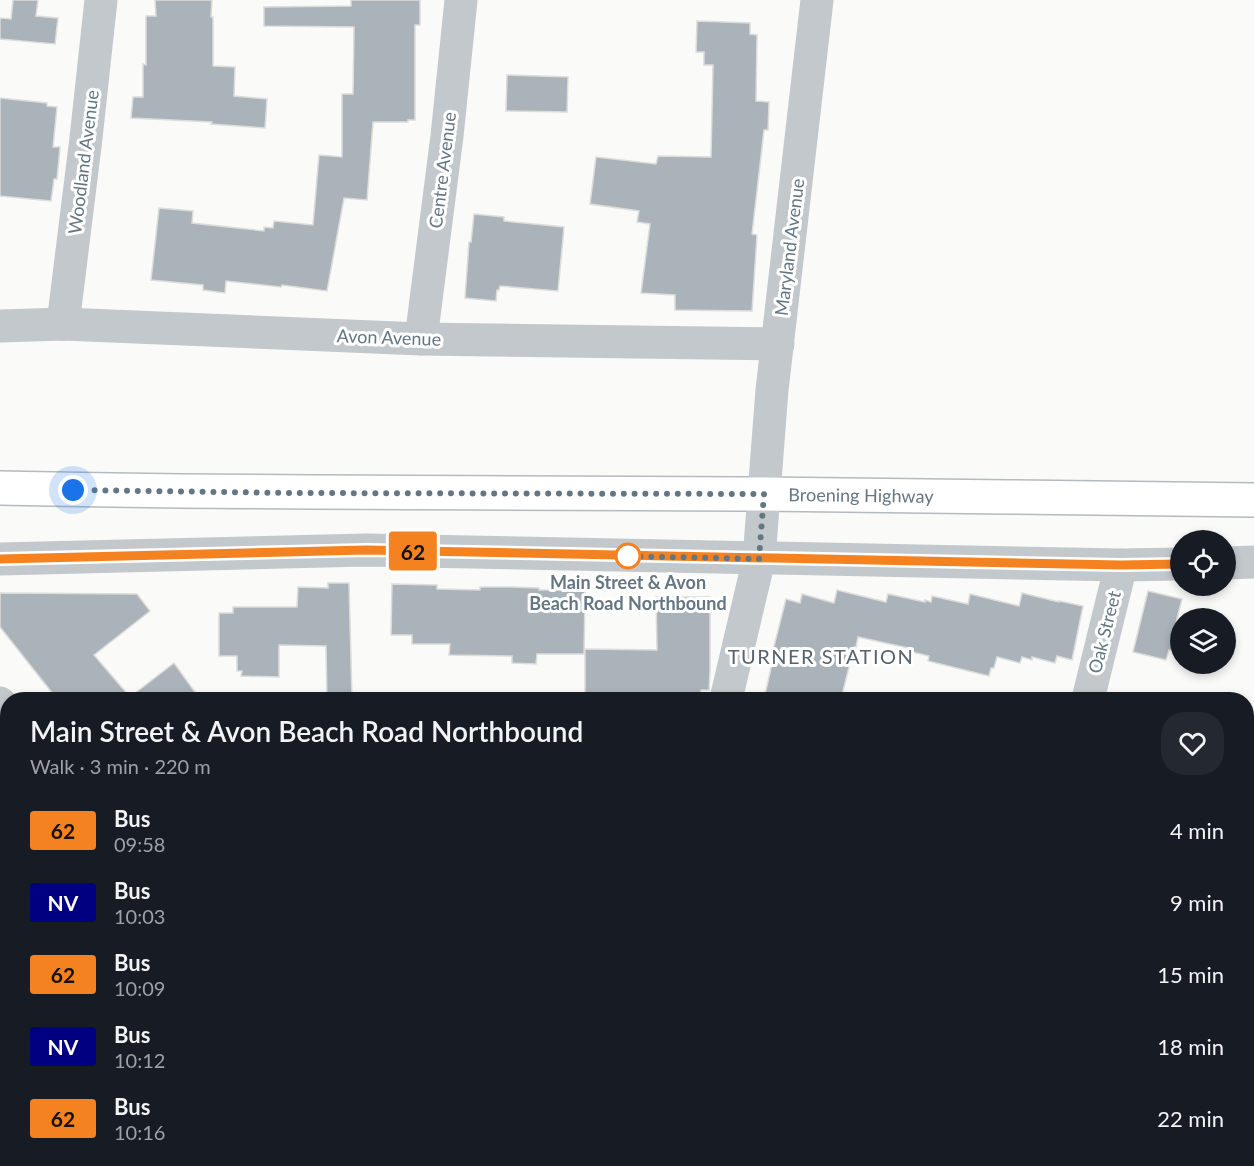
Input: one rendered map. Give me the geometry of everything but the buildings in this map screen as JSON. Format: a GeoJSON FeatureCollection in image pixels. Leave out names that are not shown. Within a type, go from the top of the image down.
{"type":"FeatureCollection","features":[{"type":"Feature","properties":{"kind":"main road","name":"Broening Highway"},"geometry":{"type":"LineString","coordinates":[[0,488],[293,493],[764,494],[1254,500]]}},
{"type":"Feature","properties":{"kind":"street","name":"Woodland Avenue"},"geometry":{"type":"LineString","coordinates":[[63,324],[102,0]]}},
{"type":"Feature","properties":{"kind":"street","name":"Centre Avenue"},"geometry":{"type":"LineString","coordinates":[[421,339],[447,136],[461,0]]}},
{"type":"Feature","properties":{"kind":"street","name":"Maryland Avenue"},"geometry":{"type":"LineString","coordinates":[[728,692],[759,559],[778,344],[817,0]]}},
{"type":"Feature","properties":{"kind":"street","name":"Avon Avenue"},"geometry":{"type":"LineString","coordinates":[[0,326],[63,324],[421,339],[778,344]]}},
{"type":"Feature","properties":{"kind":"street"},"geometry":{"type":"LineString","coordinates":[[0,559],[366,550],[759,559],[1170,564]]}},
{"type":"Feature","properties":{"kind":"street"},"geometry":{"type":"LineString","coordinates":[[1236,563],[1254,562]]}},
{"type":"Feature","properties":{"kind":"street","name":"Oak Street"},"geometry":{"type":"LineString","coordinates":[[1090,692],[1121,565]]}},
{"type":"Feature","properties":{"kind":"bus line","name":"62"},"geometry":{"type":"LineString","coordinates":[[0,559],[366,550],[759,559],[1170,564]]}},
{"type":"Feature","properties":{"kind":"place","name":"Main Street & Avon Beach Road Northbound"},"geometry":{"type":"Point","coordinates":[628,556]}},
{"type":"Feature","properties":{"kind":"district","name":"TURNER STATION"},"geometry":{"type":"Point","coordinates":[821,656]}},
{"type":"Feature","properties":{"kind":"route"},"geometry":{"type":"LineString","coordinates":[[73,490],[764,494],[759,559],[620,556],[628,556]]}}]}
